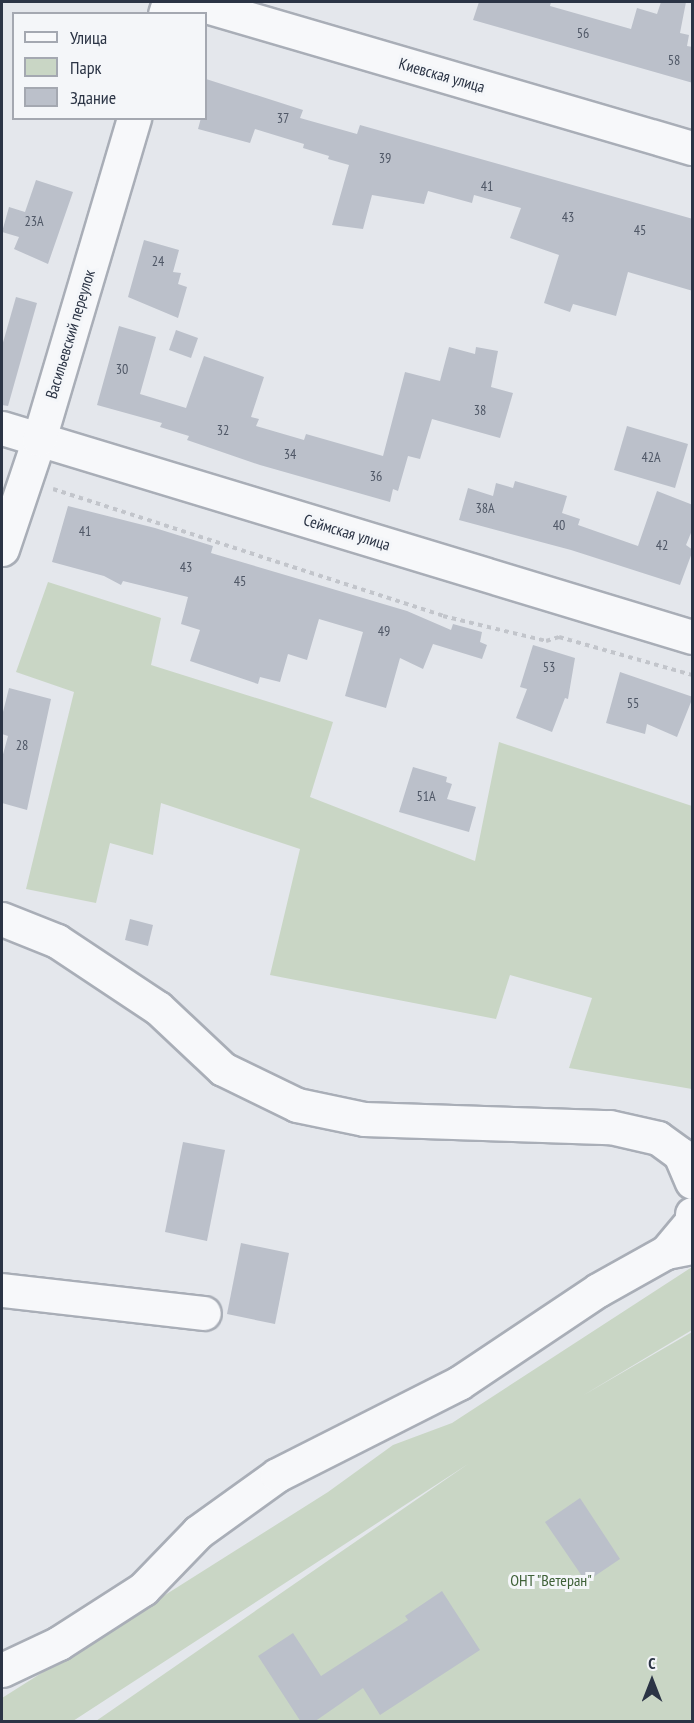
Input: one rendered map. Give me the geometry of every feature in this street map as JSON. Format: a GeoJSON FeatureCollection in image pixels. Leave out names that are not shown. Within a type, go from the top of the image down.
{"type":"FeatureCollection","features":[{"type":"Feature","properties":{"kind":"street","name":"Киевская улица"},"geometry":{"type":"LineString","coordinates":[[192,2],[693,147]]}},
{"type":"Feature","properties":{"kind":"street","name":"Васильевский переулок"},"geometry":{"type":"LineString","coordinates":[[2,549],[39,439],[133,120]]}},
{"type":"Feature","properties":{"kind":"street","name":"Сеймская улица"},"geometry":{"type":"LineString","coordinates":[[2,428],[693,637]]}},
{"type":"Feature","properties":{"kind":"street"},"geometry":{"type":"LineString","coordinates":[[2,919],[57,941],[158,1008],[223,1069],[297,1106],[364,1119],[610,1128],[658,1138],[680,1154],[693,1182]]}},
{"type":"Feature","properties":{"kind":"street"},"geometry":{"type":"LineString","coordinates":[[2,1670],[59,1643],[143,1589],[198,1533],[277,1475],[459,1383],[598,1290],[680,1249],[693,1214]]}},
{"type":"Feature","properties":{"kind":"street"},"geometry":{"type":"LineString","coordinates":[[2,1290],[204,1313]]}},
{"type":"Feature","properties":{"kind":"path"},"geometry":{"type":"LineString","coordinates":[[23,487],[34,483],[442,616],[546,641],[559,637],[693,675]]}},
{"type":"Feature","properties":{"kind":"green space"},"geometry":{"type":"Polygon","coordinates":[[[48,582],[161,618],[151,665],[333,722],[310,797],[475,861],[499,742],[692,806],[692,1089],[569,1068],[592,998],[510,975],[496,1019],[270,975],[300,849],[161,803],[153,855],[110,843],[96,903],[26,889],[74,692],[16,672],[48,582]]]}},
{"type":"Feature","properties":{"kind":"green space","name":"ОНТ \"Ветеран\""},"geometry":{"type":"Polygon","coordinates":[[[692,1267],[692,1330],[582,1396],[692,1332],[692,1721],[96,1721],[468,1464],[73,1721],[2,1722],[2,1698],[328,1492],[393,1445],[452,1423],[692,1267]]]}},
{"type":"Feature","properties":{"kind":"building"},"geometry":{"type":"Polygon","coordinates":[[[479,2],[551,2],[550,6],[631,29],[637,8],[657,14],[661,2],[686,2],[680,33],[689,35],[687,46],[693,47],[693,83],[473,20],[479,2]]]}},
{"type":"Feature","properties":{"kind":"building"},"geometry":{"type":"Polygon","coordinates":[[[207,79],[303,110],[300,118],[357,134],[360,125],[693,219],[693,291],[628,272],[616,316],[573,304],[570,312],[544,303],[559,255],[510,238],[521,208],[474,195],[472,203],[428,191],[424,204],[372,195],[363,229],[332,225],[349,165],[303,148],[304,144],[255,129],[250,143],[198,129],[200,120],[207,120],[207,79]]]}},
{"type":"Feature","properties":{"kind":"building"},"geometry":{"type":"Polygon","coordinates":[[[36,180],[73,192],[48,264],[14,249],[19,237],[2,232],[9,207],[25,212],[36,180]]]}},
{"type":"Feature","properties":{"kind":"building"},"geometry":{"type":"Polygon","coordinates":[[[144,240],[179,250],[173,272],[181,273],[178,284],[187,287],[178,318],[128,297],[144,240]]]}},
{"type":"Feature","properties":{"kind":"building"},"geometry":{"type":"Polygon","coordinates":[[[16,297],[37,303],[8,406],[2,405],[2,346],[16,297]]]}},
{"type":"Feature","properties":{"kind":"building"},"geometry":{"type":"Polygon","coordinates":[[[119,326],[156,337],[140,394],[186,408],[204,356],[264,377],[251,417],[259,419],[256,426],[304,440],[306,434],[383,456],[405,372],[440,381],[449,347],[475,354],[476,347],[498,351],[491,387],[513,393],[500,438],[432,419],[420,459],[408,456],[398,491],[393,489],[390,502],[260,465],[187,440],[189,436],[160,427],[162,423],[97,405],[119,326]]]}},
{"type":"Feature","properties":{"kind":"building"},"geometry":{"type":"Polygon","coordinates":[[[176,330],[198,338],[191,358],[169,350],[176,330]]]}},
{"type":"Feature","properties":{"kind":"building"},"geometry":{"type":"Polygon","coordinates":[[[627,426],[688,444],[675,488],[614,470],[627,426]]]}},
{"type":"Feature","properties":{"kind":"building"},"geometry":{"type":"Polygon","coordinates":[[[515,481],[567,496],[562,513],[580,519],[578,525],[638,546],[657,491],[693,505],[693,528],[686,545],[693,550],[680,585],[571,550],[459,520],[468,488],[493,496],[496,483],[513,488],[515,481]]]}},
{"type":"Feature","properties":{"kind":"building"},"geometry":{"type":"Polygon","coordinates":[[[68,506],[155,528],[213,546],[211,553],[407,611],[451,630],[453,624],[482,632],[480,642],[487,645],[482,659],[433,644],[423,669],[400,658],[386,708],[345,696],[363,632],[319,619],[307,660],[288,654],[280,682],[260,677],[258,684],[190,661],[200,630],[181,624],[188,597],[123,581],[121,585],[104,576],[52,562],[68,506]]]}},
{"type":"Feature","properties":{"kind":"building"},"geometry":{"type":"Polygon","coordinates":[[[533,645],[575,658],[568,699],[565,698],[552,732],[516,718],[527,689],[520,687],[533,645]]]}},
{"type":"Feature","properties":{"kind":"building"},"geometry":{"type":"Polygon","coordinates":[[[620,672],[693,697],[677,737],[647,724],[645,734],[606,723],[620,672]]]}},
{"type":"Feature","properties":{"kind":"building"},"geometry":{"type":"Polygon","coordinates":[[[9,688],[51,699],[27,810],[2,803],[2,758],[8,736],[2,734],[2,716],[9,688]]]}},
{"type":"Feature","properties":{"kind":"building"},"geometry":{"type":"Polygon","coordinates":[[[413,767],[447,777],[446,782],[452,784],[447,799],[476,807],[469,832],[399,812],[413,767]]]}},
{"type":"Feature","properties":{"kind":"building"},"geometry":{"type":"Polygon","coordinates":[[[130,919],[153,925],[148,946],[125,940],[130,919]]]}},
{"type":"Feature","properties":{"kind":"building"},"geometry":{"type":"Polygon","coordinates":[[[183,1142],[225,1150],[207,1241],[165,1232],[183,1142]]]}},
{"type":"Feature","properties":{"kind":"building"},"geometry":{"type":"Polygon","coordinates":[[[241,1243],[289,1253],[275,1324],[227,1314],[241,1243]]]}},
{"type":"Feature","properties":{"kind":"building"},"geometry":{"type":"Polygon","coordinates":[[[580,1498],[620,1559],[586,1582],[545,1522],[580,1498]]]}},
{"type":"Feature","properties":{"kind":"building"},"geometry":{"type":"Polygon","coordinates":[[[442,1591],[480,1650],[380,1715],[363,1688],[314,1722],[301,1722],[258,1656],[293,1633],[321,1676],[408,1620],[405,1616],[442,1591]]]}}]}
